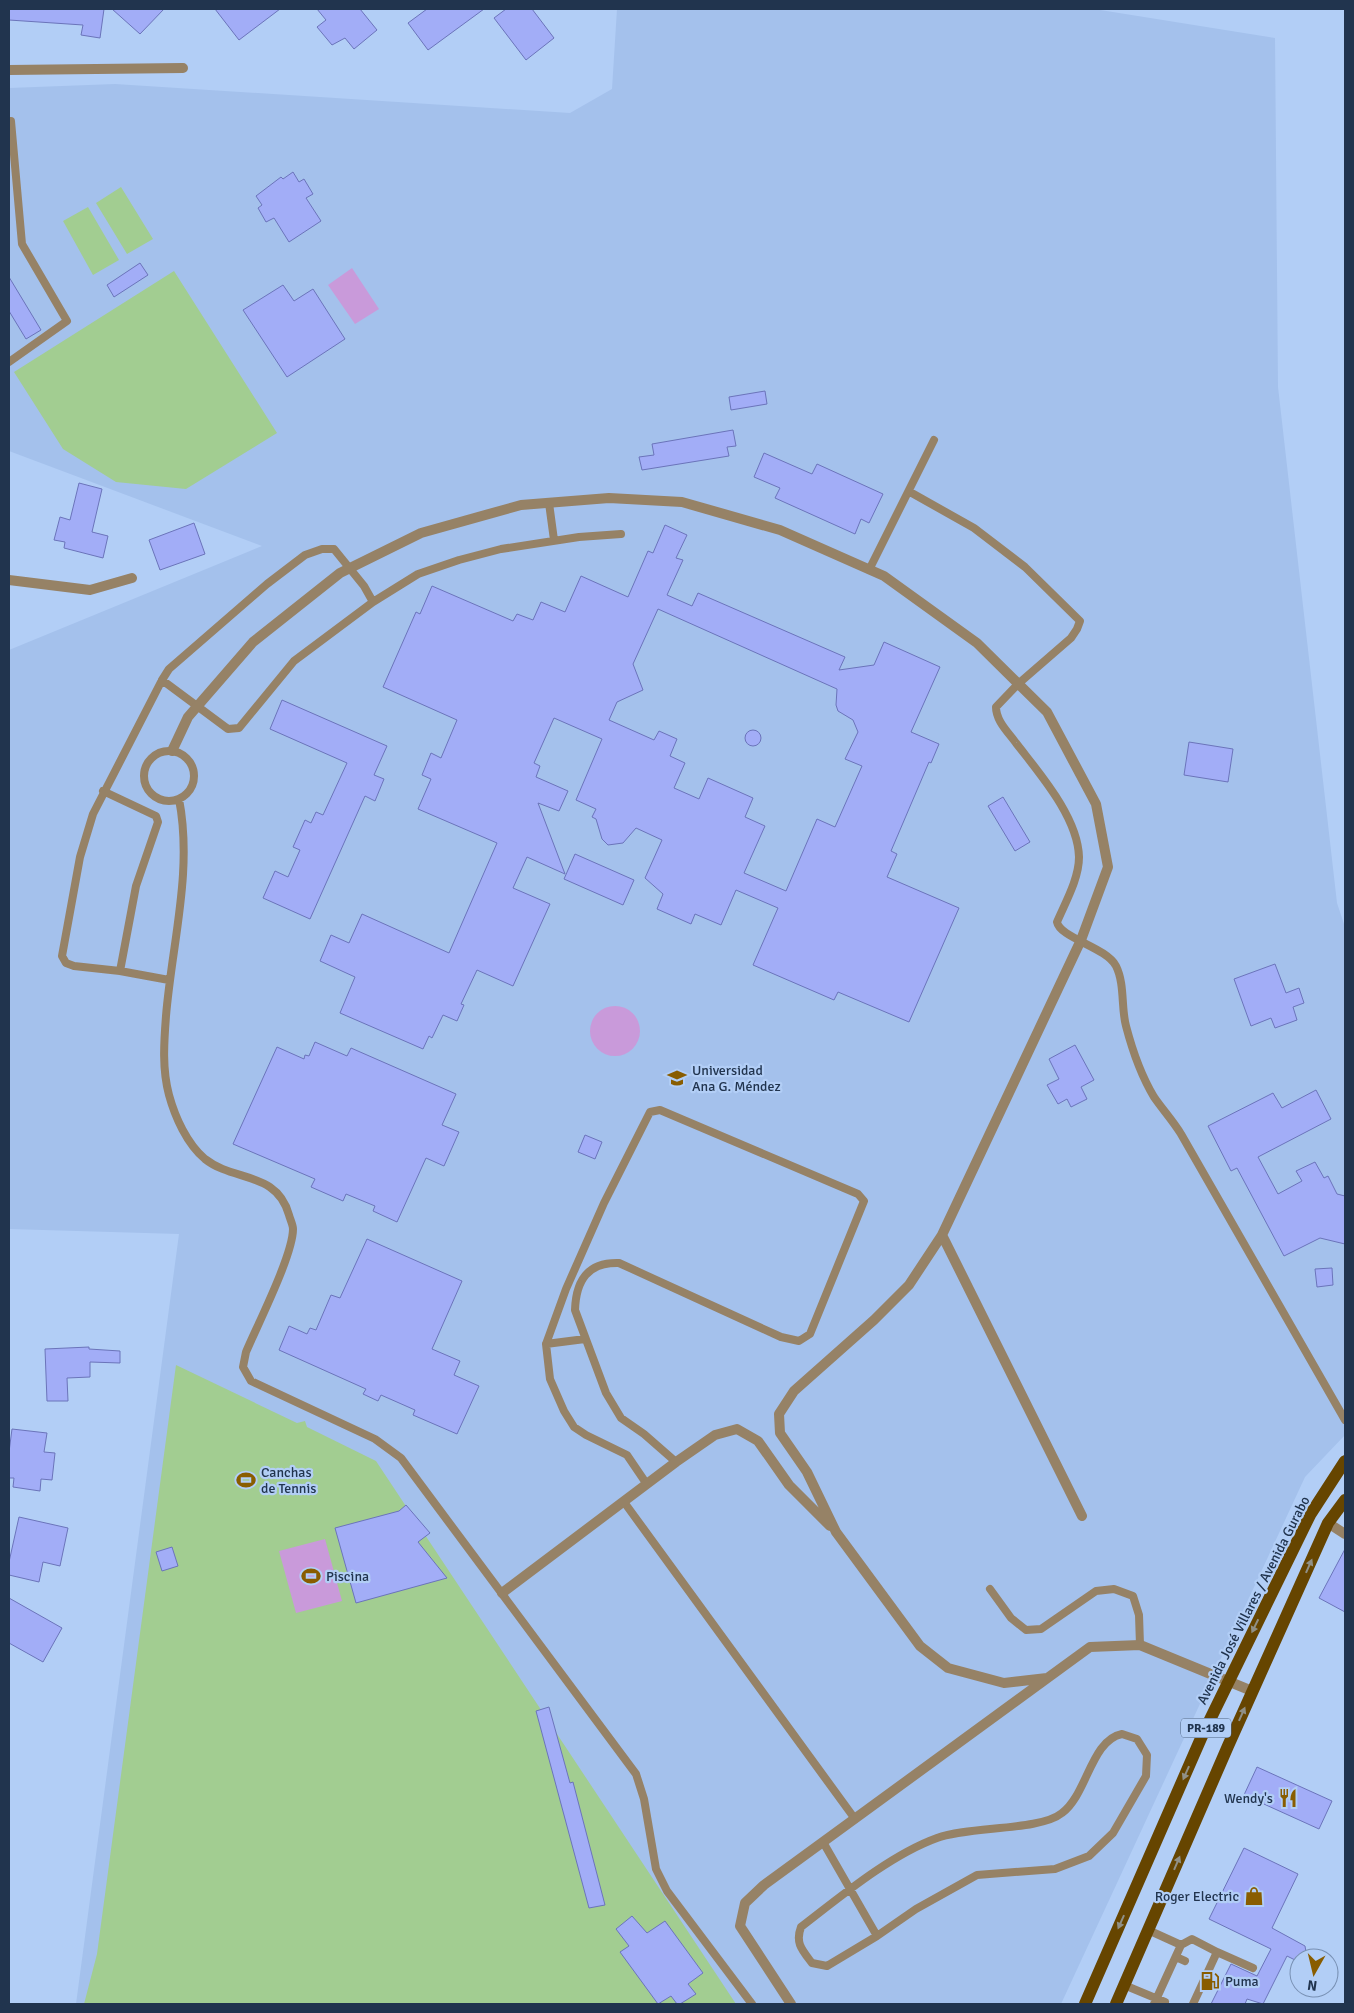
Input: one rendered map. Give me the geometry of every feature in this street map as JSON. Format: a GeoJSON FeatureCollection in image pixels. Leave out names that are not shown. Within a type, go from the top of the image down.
{"type":"FeatureCollection","features":[{"type":"Feature","properties":{"kind":"main road","name":"Avenida José Villares / Avenida Gurabo"},"geometry":{"type":"LineString","coordinates":[[1085,2004],[1202,1736],[1310,1515],[1345,1461]]}},
{"type":"Feature","properties":{"kind":"main road","name":"PR-189"},"geometry":{"type":"LineString","coordinates":[[1116,2004],[1252,1691],[1328,1524],[1345,1500]]}},
{"type":"Feature","properties":{"kind":"street"},"geometry":{"type":"LineString","coordinates":[[9,70],[183,68]]}},
{"type":"Feature","properties":{"kind":"street"},"geometry":{"type":"LineString","coordinates":[[172,751],[188,717],[253,642],[350,567],[421,533],[521,506],[608,498],[682,502],[780,530],[884,576],[976,643],[1047,712],[1096,804],[1108,868],[1081,940],[942,1235],[909,1285],[874,1320],[794,1391],[779,1414],[780,1433],[807,1472],[836,1532]]}},
{"type":"Feature","properties":{"kind":"street"},"geometry":{"type":"LineString","coordinates":[[9,580],[90,590],[132,578]]}},
{"type":"Feature","properties":{"kind":"street"},"geometry":{"type":"LineString","coordinates":[[942,1235],[1082,1516]]}},
{"type":"Feature","properties":{"kind":"street"},"geometry":{"type":"LineString","coordinates":[[502,1593],[676,1462],[715,1435],[737,1430],[758,1441],[789,1485],[836,1532],[920,1646],[948,1668],[1004,1684],[1048,1678]]}},
{"type":"Feature","properties":{"kind":"street"},"geometry":{"type":"LineString","coordinates":[[1328,1524],[1345,1534]]}},
{"type":"Feature","properties":{"kind":"street"},"geometry":{"type":"LineString","coordinates":[[791,2004],[740,1926],[745,1903],[764,1885],[1090,1647],[1140,1645],[1252,1691]]}},
{"type":"Feature","properties":{"kind":"lane"},"geometry":{"type":"LineString","coordinates":[[9,121],[11,121],[22,244],[66,321],[9,362]]}},
{"type":"Feature","properties":{"kind":"lane"},"geometry":{"type":"LineString","coordinates":[[870,570],[934,440]]}},
{"type":"Feature","properties":{"kind":"lane"},"geometry":{"type":"LineString","coordinates":[[910,492],[974,528],[1025,567],[1080,621],[1071,638],[1018,684],[1000,702],[996,713],[999,720],[1049,786],[1066,815],[1079,857],[1072,887],[1057,922],[1060,930],[1081,940],[1108,957],[1116,966],[1126,1025],[1154,1097],[1168,1113],[1181,1134],[1345,1420]]}},
{"type":"Feature","properties":{"kind":"lane"},"geometry":{"type":"LineString","coordinates":[[549,503],[554,540]]}},
{"type":"Feature","properties":{"kind":"lane"},"geometry":{"type":"LineString","coordinates":[[162,680],[228,729],[239,728],[294,662],[372,602],[418,574],[459,560],[501,549],[554,540],[621,534]]}},
{"type":"Feature","properties":{"kind":"lane"},"geometry":{"type":"LineString","coordinates":[[169,980],[120,970],[74,966],[66,963],[62,956],[80,857],[103,792],[162,680],[169,669],[267,584],[305,555],[322,549],[334,549],[350,567],[372,602]]}},
{"type":"Feature","properties":{"kind":"lane"},"geometry":{"type":"LineString","coordinates":[[172,751],[184,755],[190,762],[194,771],[194,781],[190,790],[179,799],[164,801],[155,797],[148,790],[144,780],[144,770],[148,762],[156,755],[172,751]]}},
{"type":"Feature","properties":{"kind":"lane"},"geometry":{"type":"LineString","coordinates":[[103,792],[156,816],[158,822],[136,886],[120,970]]}},
{"type":"Feature","properties":{"kind":"lane"},"geometry":{"type":"LineString","coordinates":[[179,799],[184,826],[184,868],[177,932],[169,980],[163,1054],[168,1095],[187,1139],[206,1160],[270,1186],[286,1203],[293,1230],[286,1257],[246,1352],[243,1367],[251,1381],[375,1439],[401,1458],[636,1774],[644,1799],[656,1869],[667,1891],[752,2004]]}},
{"type":"Feature","properties":{"kind":"lane"},"geometry":{"type":"LineString","coordinates":[[646,1483],[627,1455],[574,1427],[564,1411],[550,1379],[546,1344],[566,1289],[604,1203],[650,1112],[654,1110],[666,1111],[858,1194],[864,1201],[810,1334],[805,1339],[799,1341],[781,1337],[619,1263],[604,1262],[592,1267],[586,1274],[576,1300],[575,1310],[606,1393],[621,1418],[676,1462]]}},
{"type":"Feature","properties":{"kind":"lane"},"geometry":{"type":"LineString","coordinates":[[546,1344],[585,1339]]}},
{"type":"Feature","properties":{"kind":"lane"},"geometry":{"type":"LineString","coordinates":[[624,1502],[856,1818]]}},
{"type":"Feature","properties":{"kind":"lane"},"geometry":{"type":"LineString","coordinates":[[990,1589],[1011,1618],[1026,1630],[1041,1629],[1096,1591],[1114,1589],[1133,1596],[1139,1615],[1140,1645]]}},
{"type":"Feature","properties":{"kind":"lane"},"geometry":{"type":"LineString","coordinates":[[1122,1734],[1137,1739],[1147,1755],[1146,1776],[1114,1833],[1089,1856],[1055,1868],[1007,1874],[977,1875],[924,1904],[877,1936],[827,1966],[812,1964],[798,1944],[801,1927],[850,1890],[909,1851],[937,1838],[958,1832],[1039,1822],[1062,1813],[1072,1803],[1102,1748],[1112,1736],[1122,1734]]}},
{"type":"Feature","properties":{"kind":"lane"},"geometry":{"type":"LineString","coordinates":[[823,1842],[877,1936]]}},
{"type":"Feature","properties":{"kind":"lane"},"geometry":{"type":"LineString","coordinates":[[1148,1930],[1182,1945]]}},
{"type":"Feature","properties":{"kind":"lane"},"geometry":{"type":"LineString","coordinates":[[1155,2001],[1182,1945],[1192,1939],[1253,1968]]}},
{"type":"Feature","properties":{"kind":"lane"},"geometry":{"type":"LineString","coordinates":[[1193,2004],[1196,1990],[1205,1970],[1217,1952]]}},
{"type":"Feature","properties":{"kind":"lane"},"geometry":{"type":"LineString","coordinates":[[1176,1957],[1186,1961]]}},
{"type":"Feature","properties":{"kind":"lane"},"geometry":{"type":"LineString","coordinates":[[1166,1977],[1175,1981]]}},
{"type":"Feature","properties":{"kind":"lane"},"geometry":{"type":"LineString","coordinates":[[1124,1986],[1155,2001],[1165,2002]]}},
{"type":"Feature","properties":{"kind":"shaded area","name":"Universidad Ana G. Méndez"},"geometry":{"type":"Polygon","coordinates":[[[617,9],[1094,9],[1275,38],[1278,387],[1337,903],[1345,927],[1345,1435],[1305,1477],[1061,2004],[76,2004],[179,1234],[9,1229],[9,650],[262,546],[9,451],[9,88],[115,84],[570,113],[612,89],[617,9]]]}},
{"type":"Feature","properties":{"kind":"shaded area"},"geometry":{"type":"Polygon","coordinates":[[[352,268],[379,309],[355,324],[328,285],[352,268]]]}},
{"type":"Feature","properties":{"kind":"shaded area"},"geometry":{"type":"Polygon","coordinates":[[[615,1006],[624,1008],[635,1017],[640,1031],[638,1040],[629,1051],[615,1056],[606,1054],[595,1045],[590,1031],[592,1022],[601,1011],[615,1006]]]}},
{"type":"Feature","properties":{"kind":"shaded area","name":"Piscina"},"geometry":{"type":"Polygon","coordinates":[[[325,1539],[342,1601],[296,1613],[279,1551],[325,1539]]]}},
{"type":"Feature","properties":{"kind":"green space"},"geometry":{"type":"Polygon","coordinates":[[[121,187],[153,239],[127,254],[96,203],[121,187]]]}},
{"type":"Feature","properties":{"kind":"green space"},"geometry":{"type":"Polygon","coordinates":[[[88,207],[119,260],[93,275],[63,221],[88,207]]]}},
{"type":"Feature","properties":{"kind":"green space"},"geometry":{"type":"Polygon","coordinates":[[[174,271],[277,433],[186,489],[116,482],[63,449],[14,372],[174,271]]]}},
{"type":"Feature","properties":{"kind":"green space"},"geometry":{"type":"Polygon","coordinates":[[[176,1365],[297,1423],[305,1421],[307,1427],[376,1461],[736,2004],[84,2004],[97,1954],[176,1365]]]}},
{"type":"Feature","properties":{"kind":"building"},"geometry":{"type":"Polygon","coordinates":[[[9,9],[104,9],[100,38],[81,35],[83,25],[9,20],[9,9]]]}},
{"type":"Feature","properties":{"kind":"building"},"geometry":{"type":"Polygon","coordinates":[[[112,9],[164,9],[140,34],[112,9]]]}},
{"type":"Feature","properties":{"kind":"building"},"geometry":{"type":"Polygon","coordinates":[[[215,9],[280,9],[239,40],[215,9]]]}},
{"type":"Feature","properties":{"kind":"building"},"geometry":{"type":"Polygon","coordinates":[[[317,9],[360,9],[377,30],[354,49],[345,38],[332,45],[317,27],[326,20],[317,9]]]}},
{"type":"Feature","properties":{"kind":"building"},"geometry":{"type":"Polygon","coordinates":[[[427,9],[484,9],[428,50],[408,23],[427,9]]]}},
{"type":"Feature","properties":{"kind":"building"},"geometry":{"type":"Polygon","coordinates":[[[506,9],[532,9],[554,38],[526,60],[494,18],[506,9]]]}},
{"type":"Feature","properties":{"kind":"building"},"geometry":{"type":"Polygon","coordinates":[[[293,172],[299,182],[304,179],[313,194],[306,198],[321,221],[289,242],[274,218],[266,222],[258,208],[262,205],[256,196],[281,177],[283,179],[293,172]]]}},
{"type":"Feature","properties":{"kind":"building"},"geometry":{"type":"Polygon","coordinates":[[[140,263],[148,275],[114,297],[107,285],[140,263]]]}},
{"type":"Feature","properties":{"kind":"building"},"geometry":{"type":"Polygon","coordinates":[[[9,277],[41,330],[26,339],[9,311],[9,277]]]}},
{"type":"Feature","properties":{"kind":"building"},"geometry":{"type":"Polygon","coordinates":[[[283,285],[294,301],[313,289],[345,339],[287,377],[243,310],[283,285]]]}},
{"type":"Feature","properties":{"kind":"building"},"geometry":{"type":"Polygon","coordinates":[[[765,391],[767,404],[731,410],[729,397],[765,391]]]}},
{"type":"Feature","properties":{"kind":"building"},"geometry":{"type":"Polygon","coordinates":[[[733,430],[736,446],[727,447],[729,456],[642,470],[639,457],[654,455],[652,444],[733,430]]]}},
{"type":"Feature","properties":{"kind":"building"},"geometry":{"type":"Polygon","coordinates":[[[764,453],[812,474],[817,464],[883,494],[869,523],[861,519],[855,534],[775,498],[780,488],[754,477],[764,453]]]}},
{"type":"Feature","properties":{"kind":"building"},"geometry":{"type":"Polygon","coordinates":[[[79,483],[102,489],[92,532],[108,536],[103,558],[64,548],[65,542],[54,540],[60,517],[70,520],[79,483]]]}},
{"type":"Feature","properties":{"kind":"building"},"geometry":{"type":"Polygon","coordinates":[[[194,523],[205,554],[160,570],[149,540],[194,523]]]}},
{"type":"Feature","properties":{"kind":"building"},"geometry":{"type":"Polygon","coordinates":[[[665,525],[687,535],[676,558],[683,560],[667,595],[692,606],[698,593],[845,657],[839,670],[874,665],[884,642],[940,667],[911,732],[939,744],[931,763],[929,762],[891,851],[897,854],[887,877],[959,908],[909,1022],[838,992],[834,1000],[753,965],[778,908],[736,890],[721,925],[695,914],[691,924],[657,909],[663,894],[645,878],[662,840],[636,828],[623,843],[608,845],[602,839],[596,819],[592,817],[596,809],[576,800],[602,739],[554,718],[534,763],[540,766],[536,777],[568,791],[559,811],[538,803],[565,874],[527,857],[513,888],[550,904],[513,986],[477,970],[461,1004],[464,1005],[457,1021],[443,1015],[432,1038],[429,1036],[423,1049],[340,1013],[355,977],[320,961],[331,935],[349,943],[362,914],[449,953],[497,843],[418,809],[431,779],[422,775],[431,753],[441,758],[457,720],[383,687],[416,612],[420,614],[432,586],[513,621],[517,614],[533,620],[541,602],[565,612],[581,576],[628,597],[648,551],[653,553],[665,525]],[[658,609],[633,664],[643,690],[617,702],[609,720],[654,740],[659,731],[677,739],[670,756],[685,763],[674,788],[699,799],[708,778],[753,798],[745,817],[765,826],[744,873],[786,891],[817,819],[835,827],[862,766],[845,759],[858,732],[853,720],[838,711],[836,705],[837,689],[658,609]]]}},
{"type":"Feature","properties":{"kind":"building"},"geometry":{"type":"Polygon","coordinates":[[[282,700],[387,746],[374,775],[384,779],[375,801],[365,796],[310,919],[263,898],[275,871],[288,877],[300,850],[293,847],[305,820],[311,823],[316,812],[323,815],[347,763],[270,729],[282,700]]]}},
{"type":"Feature","properties":{"kind":"building"},"geometry":{"type":"Polygon","coordinates":[[[753,730],[759,732],[761,738],[759,744],[753,746],[747,744],[745,738],[747,732],[753,730]]]}},
{"type":"Feature","properties":{"kind":"building"},"geometry":{"type":"Polygon","coordinates":[[[1189,742],[1233,749],[1228,782],[1184,775],[1189,742]]]}},
{"type":"Feature","properties":{"kind":"building"},"geometry":{"type":"Polygon","coordinates":[[[1003,797],[1030,842],[1015,851],[988,806],[1003,797]]]}},
{"type":"Feature","properties":{"kind":"building"},"geometry":{"type":"Polygon","coordinates":[[[575,854],[634,880],[623,905],[564,879],[575,854]]]}},
{"type":"Feature","properties":{"kind":"building"},"geometry":{"type":"Polygon","coordinates":[[[1275,964],[1286,993],[1299,988],[1304,1003],[1293,1007],[1297,1020],[1275,1028],[1271,1018],[1251,1026],[1234,979],[1275,964]]]}},
{"type":"Feature","properties":{"kind":"building"},"geometry":{"type":"Polygon","coordinates":[[[315,1042],[347,1056],[351,1048],[456,1094],[442,1125],[459,1132],[444,1166],[426,1158],[397,1222],[373,1211],[375,1206],[346,1194],[343,1201],[311,1187],[315,1179],[233,1144],[277,1047],[304,1059],[305,1055],[309,1056],[315,1042]]]}},
{"type":"Feature","properties":{"kind":"building"},"geometry":{"type":"Polygon","coordinates":[[[1075,1045],[1094,1080],[1081,1087],[1087,1099],[1071,1107],[1067,1099],[1058,1104],[1047,1085],[1059,1079],[1049,1059],[1075,1045]]]}},
{"type":"Feature","properties":{"kind":"building"},"geometry":{"type":"Polygon","coordinates":[[[1316,1090],[1331,1119],[1258,1157],[1278,1194],[1302,1181],[1296,1171],[1315,1162],[1324,1178],[1328,1176],[1337,1194],[1345,1196],[1345,1244],[1320,1238],[1284,1256],[1237,1168],[1231,1171],[1208,1126],[1273,1093],[1282,1108],[1316,1090]]]}},
{"type":"Feature","properties":{"kind":"building"},"geometry":{"type":"Polygon","coordinates":[[[585,1135],[602,1142],[595,1159],[578,1152],[585,1135]]]}},
{"type":"Feature","properties":{"kind":"building"},"geometry":{"type":"Polygon","coordinates":[[[367,1239],[462,1281],[432,1349],[460,1361],[454,1375],[479,1386],[457,1434],[413,1415],[415,1410],[381,1395],[378,1401],[363,1394],[366,1389],[279,1350],[289,1326],[307,1334],[310,1328],[316,1330],[331,1295],[340,1298],[367,1239]]]}},
{"type":"Feature","properties":{"kind":"building"},"geometry":{"type":"Polygon","coordinates":[[[1332,1268],[1333,1285],[1317,1287],[1315,1269],[1332,1268]]]}},
{"type":"Feature","properties":{"kind":"building"},"geometry":{"type":"Polygon","coordinates":[[[89,1347],[89,1349],[120,1351],[120,1363],[90,1362],[90,1377],[67,1378],[68,1401],[47,1401],[45,1349],[89,1347]]]}},
{"type":"Feature","properties":{"kind":"building"},"geometry":{"type":"Polygon","coordinates":[[[12,1429],[47,1433],[44,1452],[55,1453],[52,1480],[41,1479],[40,1491],[13,1487],[14,1478],[9,1478],[9,1452],[12,1429]]]}},
{"type":"Feature","properties":{"kind":"building"},"geometry":{"type":"Polygon","coordinates":[[[406,1505],[430,1533],[418,1542],[447,1578],[356,1603],[335,1528],[399,1511],[406,1505]]]}},
{"type":"Feature","properties":{"kind":"building"},"geometry":{"type":"Polygon","coordinates":[[[19,1517],[68,1528],[60,1566],[43,1562],[39,1582],[9,1575],[9,1562],[19,1517]]]}},
{"type":"Feature","properties":{"kind":"building"},"geometry":{"type":"Polygon","coordinates":[[[172,1547],[178,1566],[162,1571],[156,1552],[172,1547]]]}},
{"type":"Feature","properties":{"kind":"building"},"geometry":{"type":"Polygon","coordinates":[[[1345,1549],[1345,1612],[1319,1598],[1345,1549]]]}},
{"type":"Feature","properties":{"kind":"building"},"geometry":{"type":"Polygon","coordinates":[[[9,1598],[62,1628],[43,1662],[9,1643],[9,1598]]]}},
{"type":"Feature","properties":{"kind":"building"},"geometry":{"type":"Polygon","coordinates":[[[549,1707],[570,1783],[573,1782],[605,1905],[589,1908],[536,1711],[549,1707]]]}},
{"type":"Feature","properties":{"kind":"building","name":"Wendy's"},"geometry":{"type":"Polygon","coordinates":[[[1257,1767],[1332,1801],[1319,1829],[1244,1795],[1257,1767]]]}},
{"type":"Feature","properties":{"kind":"building","name":"Roger Electric"},"geometry":{"type":"Polygon","coordinates":[[[1244,1848],[1298,1874],[1272,1928],[1305,1946],[1305,1948],[1289,1948],[1289,1957],[1287,1956],[1263,2004],[1247,1999],[1245,2004],[1211,2004],[1231,1964],[1257,1976],[1271,1949],[1209,1919],[1244,1848]]]}},
{"type":"Feature","properties":{"kind":"building"},"geometry":{"type":"Polygon","coordinates":[[[632,1916],[647,1933],[665,1921],[703,1973],[688,1984],[696,1994],[680,2004],[677,2004],[671,1996],[658,2004],[620,1952],[629,1946],[616,1929],[632,1916]]]}},
{"type":"Feature","properties":{"kind":"place","name":"Universidad Ana G. Méndez"},"geometry":{"type":"Point","coordinates":[677,1078]}},
{"type":"Feature","properties":{"kind":"place","name":"Canchas de Tennis"},"geometry":{"type":"Point","coordinates":[246,1480]}},
{"type":"Feature","properties":{"kind":"place","name":"Piscina"},"geometry":{"type":"Point","coordinates":[311,1576]}},
{"type":"Feature","properties":{"kind":"place","name":"Wendy's"},"geometry":{"type":"Point","coordinates":[1288,1798]}},
{"type":"Feature","properties":{"kind":"place","name":"Roger Electric"},"geometry":{"type":"Point","coordinates":[1254,1896]}},
{"type":"Feature","properties":{"kind":"place","name":"Puma"},"geometry":{"type":"Point","coordinates":[1210,1981]}}]}
